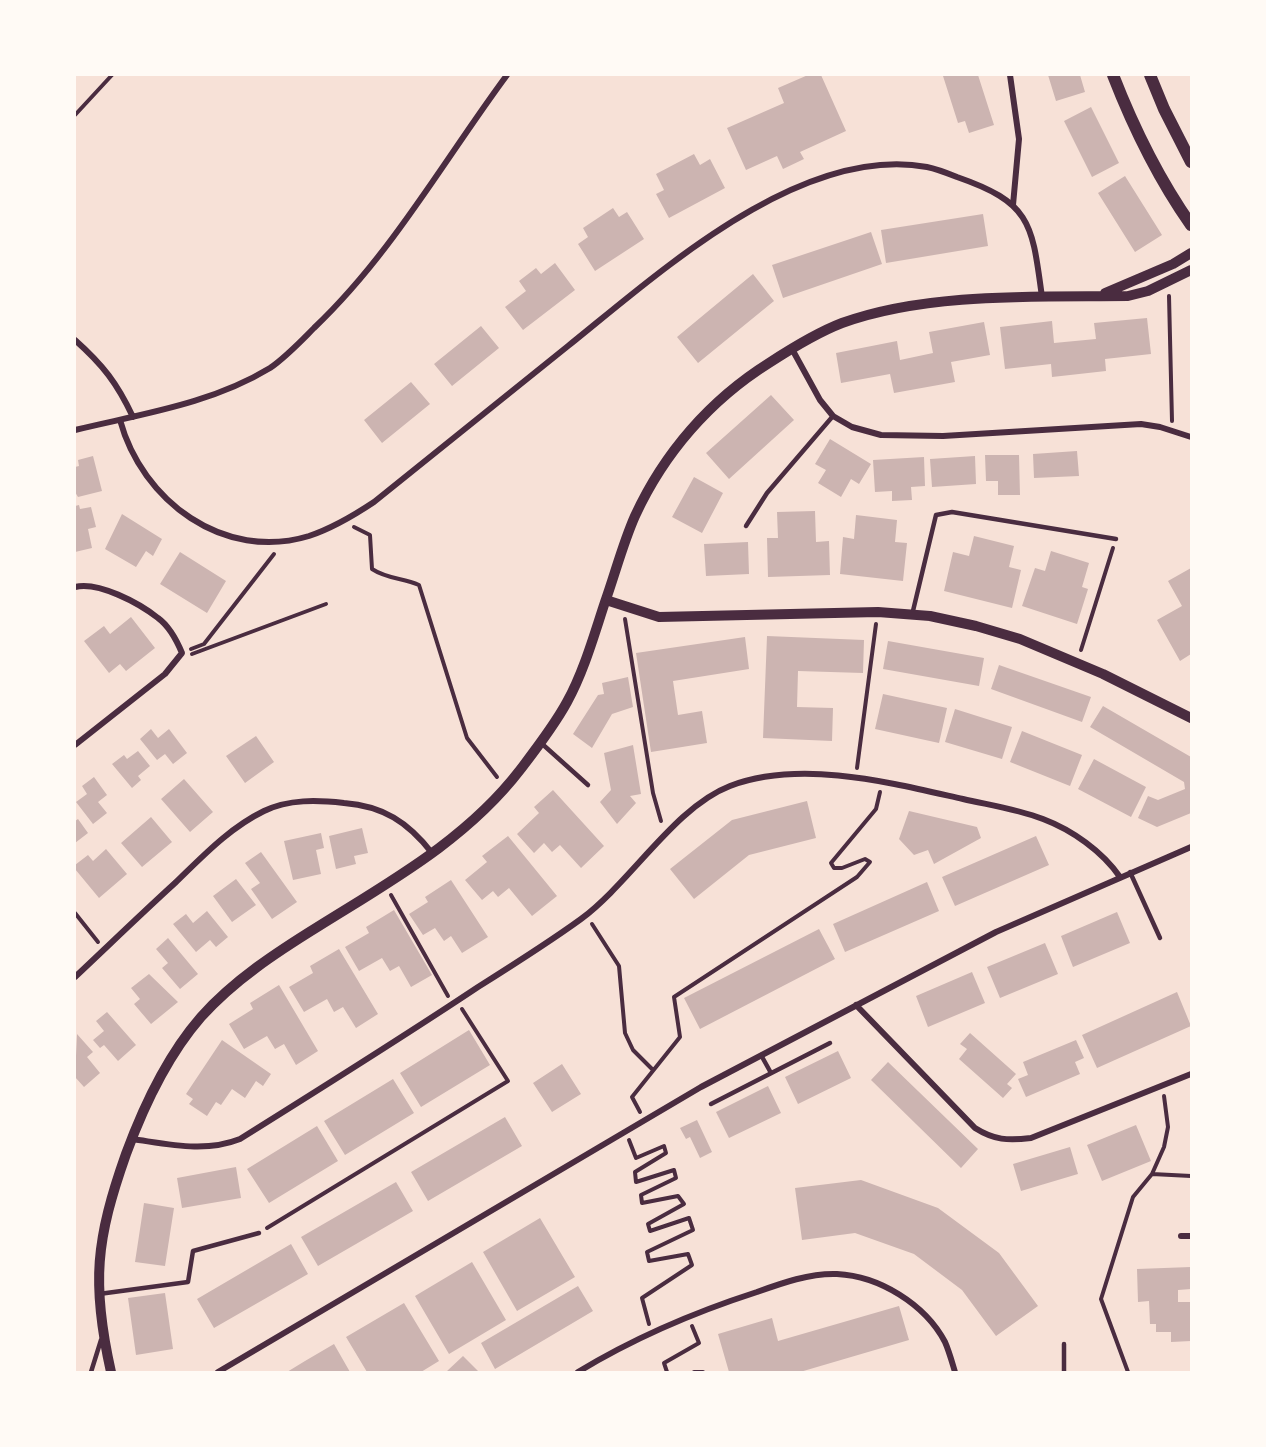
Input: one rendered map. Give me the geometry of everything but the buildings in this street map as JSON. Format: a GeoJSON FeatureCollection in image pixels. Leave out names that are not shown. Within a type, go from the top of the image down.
{"type":"FeatureCollection","features":[{"type":"Feature","properties":{"kind":"main road"},"geometry":{"type":"LineString","coordinates":[[1113,75],[1132,124],[1165,189],[1191,225]]}},
{"type":"Feature","properties":{"kind":"main road"},"geometry":{"type":"LineString","coordinates":[[1150,75],[1164,109],[1191,162]]}},
{"type":"Feature","properties":{"kind":"street"},"geometry":{"type":"LineString","coordinates":[[75,430],[133,417],[215,394],[270,367],[292,350],[329,314],[389,243],[507,75]]}},
{"type":"Feature","properties":{"kind":"street"},"geometry":{"type":"LineString","coordinates":[[1010,75],[1019,140],[1013,205]]}},
{"type":"Feature","properties":{"kind":"street"},"geometry":{"type":"LineString","coordinates":[[120,420],[127,445],[147,478],[171,505],[189,519],[220,535],[252,541],[284,540],[308,536],[344,522],[374,502],[703,239],[738,216],[820,179],[893,164],[927,167],[986,187],[1013,205],[1025,216],[1031,233],[1042,299]]}},
{"type":"Feature","properties":{"kind":"street"},"geometry":{"type":"LineString","coordinates":[[1096,297],[1149,275],[1191,253]]}},
{"type":"Feature","properties":{"kind":"street"},"geometry":{"type":"LineString","coordinates":[[111,1372],[103,1335],[99,1294],[102,1233],[132,1139],[151,1095],[175,1051],[202,1016],[272,955],[432,853],[483,811],[505,786],[540,742],[567,701],[586,657],[634,518],[651,484],[698,420],[729,392],[792,349],[839,324],[873,313],[930,303],[1128,296],[1168,282],[1191,270]]}},
{"type":"Feature","properties":{"kind":"street"},"geometry":{"type":"LineString","coordinates":[[75,340],[103,365],[120,388],[133,417]]}},
{"type":"Feature","properties":{"kind":"street"},"geometry":{"type":"LineString","coordinates":[[792,349],[820,400],[833,416],[852,427],[881,435],[943,436],[1141,424],[1191,437]]}},
{"type":"Feature","properties":{"kind":"street"},"geometry":{"type":"LineString","coordinates":[[75,586],[105,588],[158,618],[174,638],[180,656],[165,674],[75,745]]}},
{"type":"Feature","properties":{"kind":"street"},"geometry":{"type":"LineString","coordinates":[[606,600],[659,617],[878,612],[912,615],[976,626],[1020,639],[1077,663],[1152,696],[1191,718]]}},
{"type":"Feature","properties":{"kind":"street"},"geometry":{"type":"LineString","coordinates":[[132,1139],[178,1146],[207,1147],[225,1145],[240,1139],[455,1003],[586,915],[614,891],[698,804],[730,786],[761,778],[831,774],[883,782],[1043,819],[1103,855],[1120,877]]}},
{"type":"Feature","properties":{"kind":"street"},"geometry":{"type":"LineString","coordinates":[[75,977],[225,836],[263,811],[282,805],[321,800],[362,804],[390,813],[420,838],[432,853]]}},
{"type":"Feature","properties":{"kind":"street"},"geometry":{"type":"LineString","coordinates":[[218,1372],[645,1120],[761,1055],[996,932],[1191,847]]}},
{"type":"Feature","properties":{"kind":"street"},"geometry":{"type":"LineString","coordinates":[[856,1005],[975,1128],[992,1138],[1010,1141],[1030,1138],[1191,1074]]}},
{"type":"Feature","properties":{"kind":"street"},"geometry":{"type":"LineString","coordinates":[[1181,1236],[1191,1236]]}},
{"type":"Feature","properties":{"kind":"street"},"geometry":{"type":"LineString","coordinates":[[578,1372],[612,1352],[688,1317],[809,1276],[836,1274],[858,1277],[897,1293],[918,1308],[944,1341],[955,1372]]}},
{"type":"Feature","properties":{"kind":"lane"},"geometry":{"type":"LineString","coordinates":[[746,526],[766,494],[833,416]]}},
{"type":"Feature","properties":{"kind":"lane"},"geometry":{"type":"LineString","coordinates":[[912,615],[936,515],[952,512],[1116,539]]}},
{"type":"Feature","properties":{"kind":"lane"},"geometry":{"type":"LineString","coordinates":[[540,742],[588,785]]}},
{"type":"Feature","properties":{"kind":"lane"},"geometry":{"type":"LineString","coordinates":[[1130,872],[1160,938]]}},
{"type":"Feature","properties":{"kind":"lane"},"geometry":{"type":"LineString","coordinates":[[711,1104],[830,1043]]}},
{"type":"Feature","properties":{"kind":"lane"},"geometry":{"type":"LineString","coordinates":[[761,1055],[771,1073]]}},
{"type":"Feature","properties":{"kind":"lane"},"geometry":{"type":"LineString","coordinates":[[99,1294],[188,1282],[194,1251],[259,1233]]}},
{"type":"Feature","properties":{"kind":"lane"},"geometry":{"type":"LineString","coordinates":[[91,1372],[103,1335]]}},
{"type":"Feature","properties":{"kind":"lane"},"geometry":{"type":"LineString","coordinates":[[1064,1344],[1064,1372]]}},
{"type":"Feature","properties":{"kind":"path"},"geometry":{"type":"LineString","coordinates":[[75,115],[112,75]]}},
{"type":"Feature","properties":{"kind":"path"},"geometry":{"type":"LineString","coordinates":[[75,106],[80,110]]}},
{"type":"Feature","properties":{"kind":"path"},"geometry":{"type":"LineString","coordinates":[[1168,282],[1172,431]]}},
{"type":"Feature","properties":{"kind":"path"},"geometry":{"type":"LineString","coordinates":[[344,522],[370,535],[372,569],[419,585],[467,738],[505,786]]}},
{"type":"Feature","properties":{"kind":"path"},"geometry":{"type":"LineString","coordinates":[[1077,663],[1116,539]]}},
{"type":"Feature","properties":{"kind":"path"},"geometry":{"type":"LineString","coordinates":[[180,656],[204,644],[284,540]]}},
{"type":"Feature","properties":{"kind":"path"},"geometry":{"type":"LineString","coordinates":[[180,656],[326,604]]}},
{"type":"Feature","properties":{"kind":"path"},"geometry":{"type":"LineString","coordinates":[[623,607],[653,793],[666,837]]}},
{"type":"Feature","properties":{"kind":"path"},"geometry":{"type":"LineString","coordinates":[[856,778],[878,612]]}},
{"type":"Feature","properties":{"kind":"path"},"geometry":{"type":"LineString","coordinates":[[645,1120],[632,1097],[680,1037],[674,1010],[674,997],[857,877],[870,862],[865,859],[842,868],[834,868],[831,863],[876,808],[883,782]]}},
{"type":"Feature","properties":{"kind":"path"},"geometry":{"type":"LineString","coordinates":[[259,1233],[508,1082],[455,1003],[385,885]]}},
{"type":"Feature","properties":{"kind":"path"},"geometry":{"type":"LineString","coordinates":[[75,913],[104,950]]}},
{"type":"Feature","properties":{"kind":"path"},"geometry":{"type":"LineString","coordinates":[[586,915],[620,966],[625,1033],[633,1050],[653,1070]]}},
{"type":"Feature","properties":{"kind":"path"},"geometry":{"type":"LineString","coordinates":[[1128,1372],[1101,1299],[1132,1197],[1152,1174],[1164,1147],[1168,1127],[1162,1084]]}},
{"type":"Feature","properties":{"kind":"path"},"geometry":{"type":"LineString","coordinates":[[625,1132],[636,1158],[664,1146],[666,1154],[635,1172],[636,1182],[674,1170],[676,1178],[641,1195],[642,1203],[678,1196],[684,1204],[648,1224],[650,1231],[689,1218],[693,1230],[647,1252],[649,1261],[688,1254],[692,1265],[642,1298],[651,1333]]}},
{"type":"Feature","properties":{"kind":"path"},"geometry":{"type":"LineString","coordinates":[[1152,1174],[1191,1176]]}},
{"type":"Feature","properties":{"kind":"path"},"geometry":{"type":"LineString","coordinates":[[666,1372],[664,1363],[699,1343],[688,1317]]}},
{"type":"Feature","properties":{"kind":"path"},"geometry":{"type":"LineString","coordinates":[[694,1372],[704,1372]]}}]}
